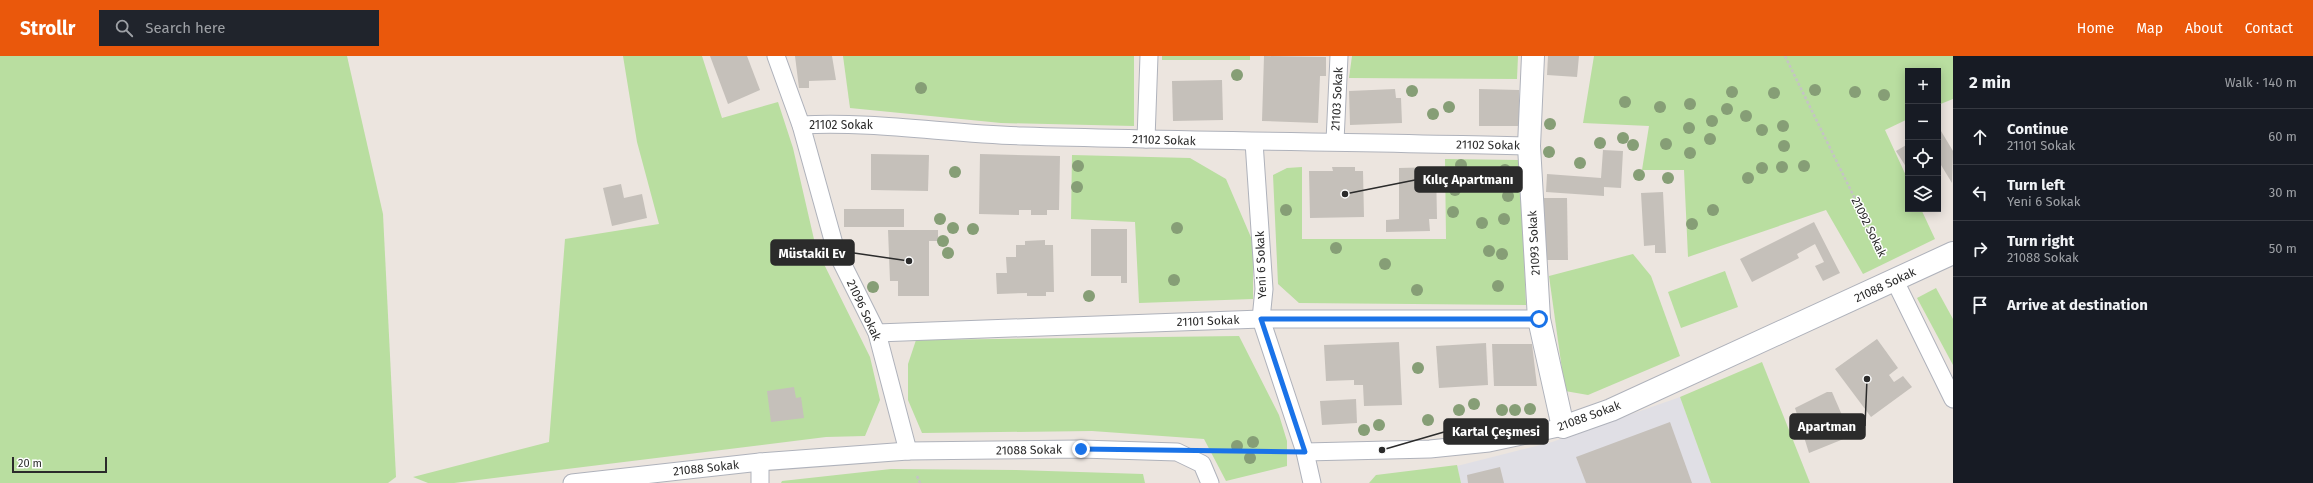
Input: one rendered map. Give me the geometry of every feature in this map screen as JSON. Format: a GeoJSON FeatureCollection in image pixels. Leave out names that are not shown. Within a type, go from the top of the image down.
{"type":"FeatureCollection","features":[{"type":"Feature","properties":{"kind":"street","name":"21093 Sokak"},"geometry":{"type":"LineString","coordinates":[[1533,56],[1528,146],[1539,319],[1563,427]]}},
{"type":"Feature","properties":{"kind":"street","name":"21088 Sokak"},"geometry":{"type":"LineString","coordinates":[[1563,427],[1611,410],[1895,281],[1953,253]]}},
{"type":"Feature","properties":{"kind":"lane","name":"21096 Sokak"},"geometry":{"type":"LineString","coordinates":[[776,56],[801,125],[836,251],[877,333],[908,451]]}},
{"type":"Feature","properties":{"kind":"lane"},"geometry":{"type":"LineString","coordinates":[[1146,139],[1149,56]]}},
{"type":"Feature","properties":{"kind":"lane","name":"21103 Sokak"},"geometry":{"type":"LineString","coordinates":[[1335,141],[1339,56]]}},
{"type":"Feature","properties":{"kind":"lane","name":"21102 Sokak"},"geometry":{"type":"LineString","coordinates":[[801,125],[857,123],[982,135],[1254,142],[1335,141],[1528,146]]}},
{"type":"Feature","properties":{"kind":"lane","name":"Yeni 6 Sokak"},"geometry":{"type":"LineString","coordinates":[[1254,142],[1264,289],[1261,319],[1305,452],[1312,483]]}},
{"type":"Feature","properties":{"kind":"lane"},"geometry":{"type":"LineString","coordinates":[[1895,281],[1953,399]]}},
{"type":"Feature","properties":{"kind":"lane","name":"21101 Sokak"},"geometry":{"type":"LineString","coordinates":[[877,333],[1261,319],[1539,319]]}},
{"type":"Feature","properties":{"kind":"lane","name":"21088 Sokak"},"geometry":{"type":"LineString","coordinates":[[1305,452],[1437,448],[1489,443],[1563,427]]}},
{"type":"Feature","properties":{"kind":"lane","name":"21088 Sokak"},"geometry":{"type":"LineString","coordinates":[[580,482],[760,462],[908,451],[1081,449],[1177,452]]}},
{"type":"Feature","properties":{"kind":"lane"},"geometry":{"type":"LineString","coordinates":[[1177,452],[1202,464],[1210,483]]}},
{"type":"Feature","properties":{"kind":"lane"},"geometry":{"type":"LineString","coordinates":[[760,462],[760,483]]}},
{"type":"Feature","properties":{"kind":"path","name":"21092 Sokak"},"geometry":{"type":"LineString","coordinates":[[1785,56],[1895,281]]}},
{"type":"Feature","properties":{"kind":"path"},"geometry":{"type":"LineString","coordinates":[[1177,452],[1305,452]]}},
{"type":"Feature","properties":{"kind":"shaded area"},"geometry":{"type":"Polygon","coordinates":[[[1680,397],[1711,483],[1461,483],[1457,466],[1552,442],[1680,397]]]}},
{"type":"Feature","properties":{"kind":"green space"},"geometry":{"type":"Polygon","coordinates":[[[0,56],[347,56],[383,214],[396,477],[388,483],[0,483],[0,56]]]}},
{"type":"Feature","properties":{"kind":"green space"},"geometry":{"type":"Polygon","coordinates":[[[623,56],[702,56],[722,118],[778,102],[793,148],[816,248],[870,357],[880,400],[865,436],[826,437],[454,483],[428,483],[413,477],[549,442],[565,239],[659,224],[637,142],[623,56]]]}},
{"type":"Feature","properties":{"kind":"green space"},"geometry":{"type":"Polygon","coordinates":[[[843,56],[1134,56],[1134,126],[1001,123],[850,108],[843,56]]]}},
{"type":"Feature","properties":{"kind":"green space"},"geometry":{"type":"Polygon","coordinates":[[[1162,56],[1250,56],[1250,60],[1162,60],[1162,56]]]}},
{"type":"Feature","properties":{"kind":"green space"},"geometry":{"type":"Polygon","coordinates":[[[1352,56],[1518,56],[1517,79],[1349,78],[1352,56]]]}},
{"type":"Feature","properties":{"kind":"green space"},"geometry":{"type":"Polygon","coordinates":[[[1594,56],[1953,56],[1953,99],[1941,104],[1941,68],[1905,68],[1905,120],[1885,130],[1905,173],[1905,212],[1922,212],[1935,239],[1863,274],[1826,210],[1688,257],[1684,170],[1642,170],[1649,126],[1583,123],[1594,56]]]}},
{"type":"Feature","properties":{"kind":"green space"},"geometry":{"type":"Polygon","coordinates":[[[1072,155],[1190,158],[1226,179],[1253,242],[1253,299],[1139,303],[1135,222],[1071,219],[1072,155]]]}},
{"type":"Feature","properties":{"kind":"green space"},"geometry":{"type":"Polygon","coordinates":[[[1445,159],[1520,160],[1526,305],[1299,303],[1278,284],[1273,175],[1287,168],[1302,167],[1302,239],[1446,239],[1445,159]]]}},
{"type":"Feature","properties":{"kind":"green space"},"geometry":{"type":"Polygon","coordinates":[[[1633,254],[1651,276],[1680,356],[1588,395],[1565,391],[1549,276],[1633,254]]]}},
{"type":"Feature","properties":{"kind":"green space"},"geometry":{"type":"Polygon","coordinates":[[[1725,271],[1738,307],[1681,328],[1668,292],[1725,271]]]}},
{"type":"Feature","properties":{"kind":"green space"},"geometry":{"type":"Polygon","coordinates":[[[1936,288],[1953,319],[1953,365],[1917,298],[1936,288]]]}},
{"type":"Feature","properties":{"kind":"green space"},"geometry":{"type":"Polygon","coordinates":[[[1239,336],[1279,415],[1287,441],[1287,466],[1226,481],[1204,439],[1092,431],[922,433],[908,400],[908,364],[916,340],[1239,336]]]}},
{"type":"Feature","properties":{"kind":"green space"},"geometry":{"type":"Polygon","coordinates":[[[1762,362],[1810,483],[1711,483],[1680,397],[1762,362]]]}},
{"type":"Feature","properties":{"kind":"green space"},"geometry":{"type":"Polygon","coordinates":[[[1457,465],[1461,483],[1369,483],[1376,475],[1457,465]]]}},
{"type":"Feature","properties":{"kind":"green space"},"geometry":{"type":"Polygon","coordinates":[[[891,469],[1016,470],[1143,474],[1145,483],[781,483],[782,481],[891,469]]]}},
{"type":"Feature","properties":{"kind":"building"},"geometry":{"type":"Polygon","coordinates":[[[710,56],[747,56],[760,90],[728,104],[710,56]]]}},
{"type":"Feature","properties":{"kind":"building"},"geometry":{"type":"Polygon","coordinates":[[[795,56],[832,56],[836,80],[809,81],[809,88],[799,88],[795,56]]]}},
{"type":"Feature","properties":{"kind":"building"},"geometry":{"type":"Polygon","coordinates":[[[1264,56],[1326,57],[1326,76],[1320,76],[1318,123],[1262,121],[1264,56]]]}},
{"type":"Feature","properties":{"kind":"building"},"geometry":{"type":"Polygon","coordinates":[[[1548,56],[1579,56],[1577,77],[1547,75],[1548,56]]]}},
{"type":"Feature","properties":{"kind":"building"},"geometry":{"type":"Polygon","coordinates":[[[1222,80],[1223,120],[1173,121],[1172,81],[1222,80]]]}},
{"type":"Feature","properties":{"kind":"building"},"geometry":{"type":"Polygon","coordinates":[[[1395,89],[1396,98],[1401,98],[1402,123],[1350,125],[1349,91],[1395,89]]]}},
{"type":"Feature","properties":{"kind":"building"},"geometry":{"type":"Polygon","coordinates":[[[1479,89],[1519,90],[1519,126],[1479,126],[1479,89]]]}},
{"type":"Feature","properties":{"kind":"building"},"geometry":{"type":"Polygon","coordinates":[[[1941,131],[1953,151],[1952,183],[1941,165],[1941,131]]]}},
{"type":"Feature","properties":{"kind":"building"},"geometry":{"type":"Polygon","coordinates":[[[1905,146],[1905,165],[1896,151],[1905,146]]]}},
{"type":"Feature","properties":{"kind":"building"},"geometry":{"type":"Polygon","coordinates":[[[1603,150],[1623,151],[1621,188],[1604,187],[1604,196],[1546,192],[1547,174],[1601,178],[1603,150]]]}},
{"type":"Feature","properties":{"kind":"building"},"geometry":{"type":"Polygon","coordinates":[[[871,154],[929,155],[928,191],[871,190],[871,154]]]}},
{"type":"Feature","properties":{"kind":"building"},"geometry":{"type":"Polygon","coordinates":[[[980,154],[1060,156],[1059,210],[1047,210],[1047,215],[1031,215],[1031,210],[1019,210],[1019,215],[979,214],[980,154]]]}},
{"type":"Feature","properties":{"kind":"building"},"geometry":{"type":"Polygon","coordinates":[[[1332,167],[1355,167],[1355,171],[1363,171],[1364,217],[1310,218],[1309,171],[1333,171],[1332,167]]]}},
{"type":"Feature","properties":{"kind":"building"},"geometry":{"type":"Polygon","coordinates":[[[1436,167],[1437,219],[1429,219],[1430,231],[1386,232],[1386,220],[1399,219],[1399,168],[1436,167]]]}},
{"type":"Feature","properties":{"kind":"building"},"geometry":{"type":"Polygon","coordinates":[[[621,184],[624,198],[642,194],[647,218],[612,226],[603,188],[621,184]]]}},
{"type":"Feature","properties":{"kind":"building"},"geometry":{"type":"Polygon","coordinates":[[[1663,192],[1666,253],[1655,253],[1655,245],[1644,246],[1641,193],[1663,192]]]}},
{"type":"Feature","properties":{"kind":"building"},"geometry":{"type":"Polygon","coordinates":[[[1543,198],[1567,198],[1568,260],[1544,260],[1543,198]]]}},
{"type":"Feature","properties":{"kind":"building"},"geometry":{"type":"Polygon","coordinates":[[[844,209],[904,209],[904,227],[844,227],[844,209]]]}},
{"type":"Feature","properties":{"kind":"building"},"geometry":{"type":"Polygon","coordinates":[[[1814,222],[1840,273],[1823,281],[1815,266],[1824,262],[1815,244],[1797,254],[1799,258],[1752,282],[1740,259],[1814,222]]]}},
{"type":"Feature","properties":{"kind":"building"},"geometry":{"type":"Polygon","coordinates":[[[1091,229],[1127,229],[1127,283],[1121,283],[1121,276],[1091,276],[1091,229]]]}},
{"type":"Feature","properties":{"kind":"building"},"geometry":{"type":"Polygon","coordinates":[[[888,230],[938,230],[938,241],[929,241],[929,296],[898,296],[898,281],[890,281],[888,230]]]}},
{"type":"Feature","properties":{"kind":"building"},"geometry":{"type":"Polygon","coordinates":[[[1045,240],[1045,245],[1053,245],[1054,292],[1046,292],[1046,296],[1027,296],[1027,293],[997,294],[996,273],[1007,273],[1006,257],[1016,257],[1016,245],[1025,245],[1025,241],[1045,240]]]}},
{"type":"Feature","properties":{"kind":"building"},"geometry":{"type":"Polygon","coordinates":[[[1877,339],[1898,368],[1889,375],[1894,382],[1903,376],[1912,387],[1871,417],[1835,369],[1877,339]]]}},
{"type":"Feature","properties":{"kind":"building"},"geometry":{"type":"Polygon","coordinates":[[[1399,342],[1402,405],[1364,406],[1363,385],[1354,385],[1354,380],[1326,381],[1324,345],[1399,342]]]}},
{"type":"Feature","properties":{"kind":"building"},"geometry":{"type":"Polygon","coordinates":[[[1486,343],[1488,385],[1439,388],[1436,346],[1486,343]]]}},
{"type":"Feature","properties":{"kind":"building"},"geometry":{"type":"Polygon","coordinates":[[[1492,344],[1532,344],[1537,386],[1494,386],[1492,344]]]}},
{"type":"Feature","properties":{"kind":"building"},"geometry":{"type":"Polygon","coordinates":[[[794,387],[796,398],[801,397],[804,418],[771,422],[767,391],[794,387]]]}},
{"type":"Feature","properties":{"kind":"building"},"geometry":{"type":"Polygon","coordinates":[[[1827,392],[1832,392],[1851,436],[1809,453],[1795,408],[1827,392]]]}},
{"type":"Feature","properties":{"kind":"building"},"geometry":{"type":"Polygon","coordinates":[[[1356,399],[1357,423],[1322,425],[1320,401],[1356,399]]]}},
{"type":"Feature","properties":{"kind":"building"},"geometry":{"type":"Polygon","coordinates":[[[1670,422],[1692,483],[1586,483],[1576,457],[1670,422]]]}},
{"type":"Feature","properties":{"kind":"building"},"geometry":{"type":"Polygon","coordinates":[[[1500,467],[1504,483],[1468,483],[1467,475],[1500,467]]]}},
{"type":"Feature","properties":{"kind":"place","name":"Kılıç Apartmanı"},"geometry":{"type":"Point","coordinates":[1345,194]}},
{"type":"Feature","properties":{"kind":"place","name":"Müstakil Ev"},"geometry":{"type":"Point","coordinates":[909,261]}},
{"type":"Feature","properties":{"kind":"place","name":"Apartman"},"geometry":{"type":"Point","coordinates":[1867,379]}},
{"type":"Feature","properties":{"kind":"place","name":"Kartal Çeşmesi"},"geometry":{"type":"Point","coordinates":[1382,450]}},
{"type":"Feature","properties":{"kind":"route"},"geometry":{"type":"LineString","coordinates":[[1081,449],[1177,452],[1305,452],[1261,319],[1539,319]]}}]}
